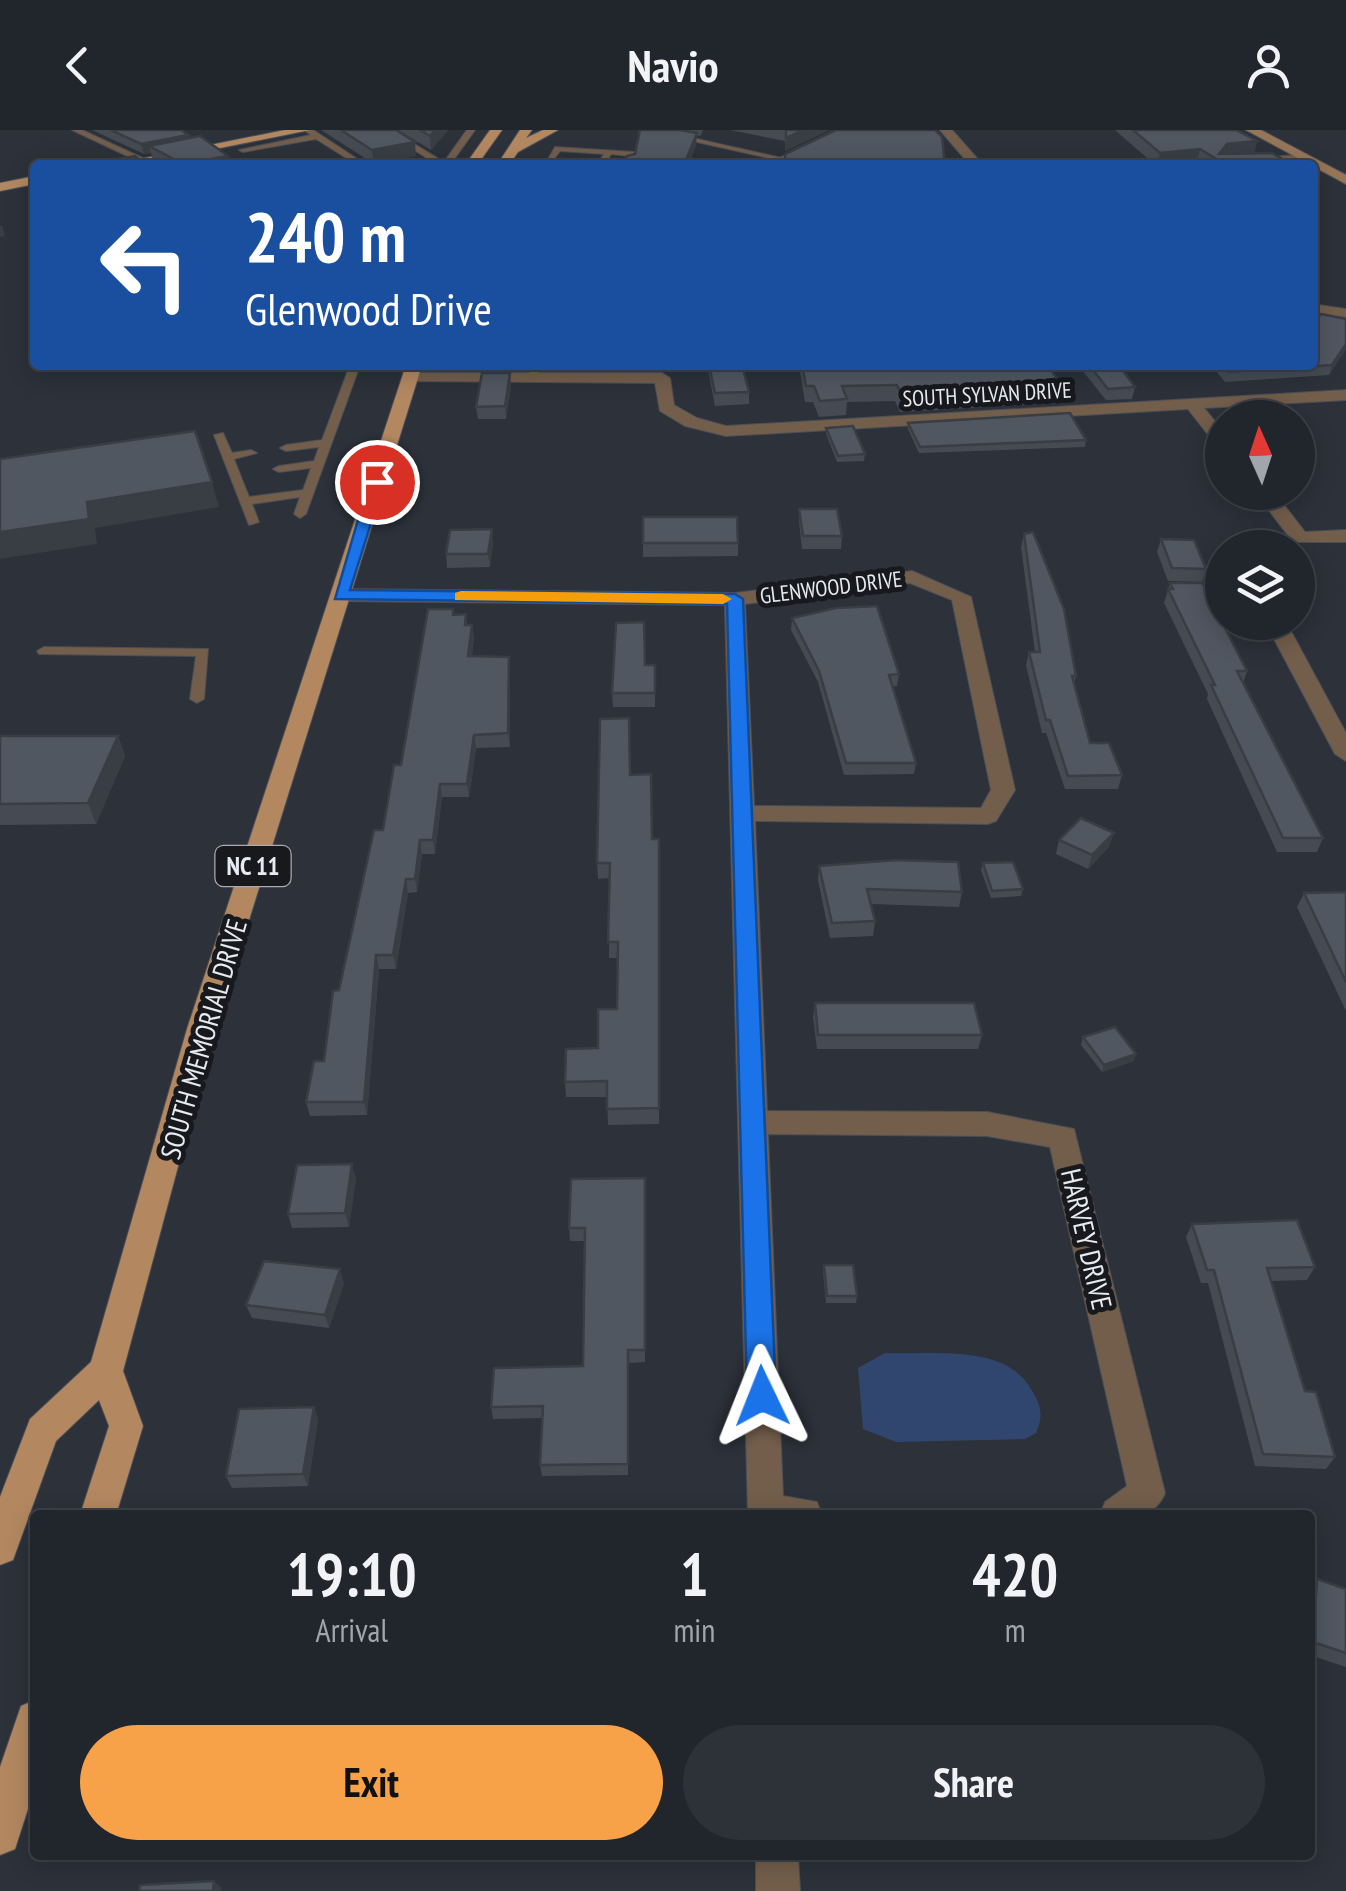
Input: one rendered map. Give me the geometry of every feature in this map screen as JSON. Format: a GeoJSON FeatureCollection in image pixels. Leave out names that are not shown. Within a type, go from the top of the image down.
{"type":"FeatureCollection","features":[{"type":"Feature","properties":{"kind":"main road"},"geometry":{"type":"LineString","coordinates":[[143,160],[237,147],[306,130]]}},
{"type":"Feature","properties":{"kind":"main road"},"geometry":{"type":"LineString","coordinates":[[475,160],[496,130]]}},
{"type":"Feature","properties":{"kind":"main road"},"geometry":{"type":"LineString","coordinates":[[507,160],[526,130]]}},
{"type":"Feature","properties":{"kind":"main road"},"geometry":{"type":"LineString","coordinates":[[515,149],[552,130]]}},
{"type":"Feature","properties":{"kind":"main road"},"geometry":{"type":"LineString","coordinates":[[1252,130],[1308,160]]}},
{"type":"Feature","properties":{"kind":"main road"},"geometry":{"type":"LineString","coordinates":[[1318,165],[1346,180]]}},
{"type":"Feature","properties":{"kind":"main road"},"geometry":{"type":"LineString","coordinates":[[0,186],[30,184]]}},
{"type":"Feature","properties":{"kind":"main road","name":"SOUTH MEMORIAL DRIVE"},"geometry":{"type":"LineString","coordinates":[[106,1371],[202,1028],[412,371]]}},
{"type":"Feature","properties":{"kind":"main road"},"geometry":{"type":"LineString","coordinates":[[3,1529],[42,1431],[106,1371],[126,1426],[100,1510]]}},
{"type":"Feature","properties":{"kind":"main road"},"geometry":{"type":"LineString","coordinates":[[0,1834],[30,1736]]}},
{"type":"Feature","properties":{"kind":"street"},"geometry":{"type":"LineString","coordinates":[[782,159],[848,130]]}},
{"type":"Feature","properties":{"kind":"street"},"geometry":{"type":"LineString","coordinates":[[946,130],[973,160]]}},
{"type":"Feature","properties":{"kind":"street"},"geometry":{"type":"LineString","coordinates":[[1273,160],[1302,157]]}},
{"type":"Feature","properties":{"kind":"street"},"geometry":{"type":"LineString","coordinates":[[1318,309],[1346,313]]}},
{"type":"Feature","properties":{"kind":"street"},"geometry":{"type":"LineString","coordinates":[[412,371],[666,372]]}},
{"type":"Feature","properties":{"kind":"street","name":"SOUTH SYLVAN DRIVE"},"geometry":{"type":"LineString","coordinates":[[666,372],[666,407],[690,422],[726,432],[1346,396]]}},
{"type":"Feature","properties":{"kind":"street"},"geometry":{"type":"LineString","coordinates":[[1194,405],[1205,419]]}},
{"type":"Feature","properties":{"kind":"street"},"geometry":{"type":"LineString","coordinates":[[1315,540],[1346,536]]}},
{"type":"Feature","properties":{"kind":"street","name":"GLENWOOD DRIVE"},"geometry":{"type":"LineString","coordinates":[[340,595],[735,599],[912,577],[962,596],[1003,790],[988,816],[740,813]]}},
{"type":"Feature","properties":{"kind":"street"},"geometry":{"type":"LineString","coordinates":[[735,599],[766,1510]]}},
{"type":"Feature","properties":{"kind":"street"},"geometry":{"type":"LineString","coordinates":[[1285,640],[1346,754]]}},
{"type":"Feature","properties":{"kind":"street","name":"HARVEY DRIVE"},"geometry":{"type":"LineString","coordinates":[[752,1122],[987,1124],[1063,1137],[1147,1493],[1125,1510]]}},
{"type":"Feature","properties":{"kind":"street"},"geometry":{"type":"LineString","coordinates":[[777,1860],[778,1891]]}},
{"type":"Feature","properties":{"kind":"lane"},"geometry":{"type":"LineString","coordinates":[[76,130],[143,160]]}},
{"type":"Feature","properties":{"kind":"lane"},"geometry":{"type":"LineString","coordinates":[[306,130],[355,160]]}},
{"type":"Feature","properties":{"kind":"lane"},"geometry":{"type":"LineString","coordinates":[[386,130],[437,160]]}},
{"type":"Feature","properties":{"kind":"lane"},"geometry":{"type":"LineString","coordinates":[[449,160],[470,130]]}},
{"type":"Feature","properties":{"kind":"lane"},"geometry":{"type":"LineString","coordinates":[[646,130],[782,159]]}},
{"type":"Feature","properties":{"kind":"lane"},"geometry":{"type":"LineString","coordinates":[[688,130],[782,159]]}},
{"type":"Feature","properties":{"kind":"lane"},"geometry":{"type":"LineString","coordinates":[[237,147],[318,136]]}},
{"type":"Feature","properties":{"kind":"lane"},"geometry":{"type":"LineString","coordinates":[[237,147],[254,158]]}},
{"type":"Feature","properties":{"kind":"lane"},"geometry":{"type":"LineString","coordinates":[[551,160],[558,149],[634,154],[631,160]]}},
{"type":"Feature","properties":{"kind":"lane"},"geometry":{"type":"LineString","coordinates":[[604,160],[609,152]]}},
{"type":"Feature","properties":{"kind":"lane"},"geometry":{"type":"LineString","coordinates":[[300,514],[353,370]]}},
{"type":"Feature","properties":{"kind":"lane"},"geometry":{"type":"LineString","coordinates":[[219,435],[227,457],[241,476],[253,522]]}},
{"type":"Feature","properties":{"kind":"lane"},"geometry":{"type":"LineString","coordinates":[[286,448],[328,443]]}},
{"type":"Feature","properties":{"kind":"lane"},"geometry":{"type":"LineString","coordinates":[[227,457],[251,453]]}},
{"type":"Feature","properties":{"kind":"lane"},"geometry":{"type":"LineString","coordinates":[[279,469],[320,464]]}},
{"type":"Feature","properties":{"kind":"lane"},"geometry":{"type":"LineString","coordinates":[[245,501],[308,492]]}},
{"type":"Feature","properties":{"kind":"lane"},"geometry":{"type":"LineString","coordinates":[[44,651],[203,652],[197,699]]}},
{"type":"Feature","properties":{"kind":"shaded area"},"geometry":{"type":"Polygon","coordinates":[[[885,1353],[966,1354],[1004,1364],[1019,1374],[1037,1400],[1041,1415],[1036,1433],[1025,1439],[896,1442],[863,1429],[858,1368],[885,1353]]]}},
{"type":"Feature","properties":{"kind":"building"},"geometry":{"type":"Polygon","coordinates":[[[111,130],[181,130],[188,135],[141,144],[111,130]]]}},
{"type":"Feature","properties":{"kind":"building"},"geometry":{"type":"Polygon","coordinates":[[[341,130],[396,130],[415,142],[372,150],[341,130]]]}},
{"type":"Feature","properties":{"kind":"building"},"geometry":{"type":"Polygon","coordinates":[[[640,130],[697,133],[686,160],[625,160],[635,154],[640,130]]]}},
{"type":"Feature","properties":{"kind":"building"},"geometry":{"type":"Polygon","coordinates":[[[786,130],[803,130],[786,138],[786,130]]]}},
{"type":"Feature","properties":{"kind":"building"},"geometry":{"type":"Polygon","coordinates":[[[836,130],[935,130],[942,137],[944,160],[785,160],[785,154],[836,130]]]}},
{"type":"Feature","properties":{"kind":"building"},"geometry":{"type":"Polygon","coordinates":[[[1133,130],[1236,130],[1257,141],[1227,144],[1219,154],[1272,153],[1284,160],[1218,160],[1200,149],[1160,153],[1133,130]]]}},
{"type":"Feature","properties":{"kind":"building"},"geometry":{"type":"Polygon","coordinates":[[[200,136],[228,156],[175,160],[149,146],[200,136]]]}},
{"type":"Feature","properties":{"kind":"building"},"geometry":{"type":"Polygon","coordinates":[[[1321,314],[1346,319],[1346,344],[1332,365],[1318,366],[1321,314]]]}},
{"type":"Feature","properties":{"kind":"building"},"geometry":{"type":"Polygon","coordinates":[[[710,370],[743,370],[749,392],[715,393],[710,370]]]}},
{"type":"Feature","properties":{"kind":"building"},"geometry":{"type":"Polygon","coordinates":[[[803,370],[1051,370],[1062,387],[902,396],[897,385],[842,386],[847,399],[820,401],[814,386],[806,386],[803,370]]]}},
{"type":"Feature","properties":{"kind":"building"},"geometry":{"type":"Polygon","coordinates":[[[1093,370],[1123,370],[1135,387],[1108,389],[1093,370]]]}},
{"type":"Feature","properties":{"kind":"building"},"geometry":{"type":"Polygon","coordinates":[[[482,373],[510,373],[505,406],[476,407],[482,373]]]}},
{"type":"Feature","properties":{"kind":"building"},"geometry":{"type":"Polygon","coordinates":[[[1070,413],[1086,440],[920,447],[908,423],[1070,413]]]}},
{"type":"Feature","properties":{"kind":"building"},"geometry":{"type":"Polygon","coordinates":[[[853,426],[865,454],[838,456],[826,428],[853,426]]]}},
{"type":"Feature","properties":{"kind":"building"},"geometry":{"type":"Polygon","coordinates":[[[195,431],[212,482],[87,502],[89,519],[0,532],[0,459],[195,431]]]}},
{"type":"Feature","properties":{"kind":"building"},"geometry":{"type":"Polygon","coordinates":[[[799,509],[837,509],[842,536],[803,536],[799,509]]]}},
{"type":"Feature","properties":{"kind":"building"},"geometry":{"type":"Polygon","coordinates":[[[643,517],[737,517],[738,543],[643,543],[643,517]]]}},
{"type":"Feature","properties":{"kind":"building"},"geometry":{"type":"Polygon","coordinates":[[[492,529],[488,554],[446,554],[450,530],[492,529]]]}},
{"type":"Feature","properties":{"kind":"building"},"geometry":{"type":"Polygon","coordinates":[[[1033,532],[1064,609],[1076,676],[1072,676],[1090,743],[1109,743],[1122,775],[1068,776],[1050,720],[1046,720],[1029,652],[1040,652],[1024,534],[1033,532]]]}},
{"type":"Feature","properties":{"kind":"building"},"geometry":{"type":"Polygon","coordinates":[[[1161,539],[1194,540],[1205,569],[1172,568],[1161,539]]]}},
{"type":"Feature","properties":{"kind":"building"},"geometry":{"type":"Polygon","coordinates":[[[1170,583],[1202,583],[1205,640],[1231,640],[1247,671],[1237,671],[1323,838],[1283,838],[1168,589],[1173,589],[1170,583]]]}},
{"type":"Feature","properties":{"kind":"building"},"geometry":{"type":"Polygon","coordinates":[[[877,606],[899,674],[889,675],[916,763],[846,763],[819,671],[792,618],[836,608],[877,606]]]}},
{"type":"Feature","properties":{"kind":"building"},"geometry":{"type":"Polygon","coordinates":[[[428,609],[453,609],[453,615],[466,614],[465,625],[472,625],[468,656],[509,657],[508,733],[474,735],[467,784],[440,784],[433,840],[420,840],[415,879],[406,879],[393,955],[376,955],[364,1102],[306,1102],[314,1061],[324,1061],[333,991],[339,990],[374,830],[383,830],[394,765],[401,765],[428,609]]]}},
{"type":"Feature","properties":{"kind":"building"},"geometry":{"type":"Polygon","coordinates":[[[644,622],[645,665],[655,665],[655,693],[612,693],[616,623],[644,622]]]}},
{"type":"Feature","properties":{"kind":"building"},"geometry":{"type":"Polygon","coordinates":[[[629,718],[630,775],[651,774],[652,839],[659,839],[659,1108],[607,1109],[607,1081],[565,1082],[566,1049],[598,1048],[598,1009],[617,1009],[618,942],[608,942],[610,863],[597,863],[600,719],[629,718]]]}},
{"type":"Feature","properties":{"kind":"building"},"geometry":{"type":"Polygon","coordinates":[[[0,736],[118,736],[88,803],[0,804],[0,736]]]}},
{"type":"Feature","properties":{"kind":"building"},"geometry":{"type":"Polygon","coordinates":[[[1081,818],[1114,833],[1092,855],[1059,840],[1081,818]]]}},
{"type":"Feature","properties":{"kind":"building"},"geometry":{"type":"Polygon","coordinates":[[[896,860],[958,862],[962,892],[867,889],[875,921],[832,923],[819,866],[896,860]]]}},
{"type":"Feature","properties":{"kind":"building"},"geometry":{"type":"Polygon","coordinates":[[[1013,862],[1023,889],[992,891],[983,863],[1013,862]]]}},
{"type":"Feature","properties":{"kind":"building"},"geometry":{"type":"Polygon","coordinates":[[[1346,892],[1346,982],[1304,893],[1346,892]]]}},
{"type":"Feature","properties":{"kind":"building"},"geometry":{"type":"Polygon","coordinates":[[[815,1003],[974,1003],[982,1035],[818,1035],[815,1003]]]}},
{"type":"Feature","properties":{"kind":"building"},"geometry":{"type":"Polygon","coordinates":[[[1115,1027],[1136,1054],[1104,1065],[1083,1037],[1115,1027]]]}},
{"type":"Feature","properties":{"kind":"building"},"geometry":{"type":"Polygon","coordinates":[[[352,1164],[345,1213],[288,1214],[297,1165],[352,1164]]]}},
{"type":"Feature","properties":{"kind":"building"},"geometry":{"type":"Polygon","coordinates":[[[645,1178],[645,1350],[628,1350],[628,1464],[540,1465],[543,1406],[491,1407],[494,1368],[583,1366],[585,1228],[569,1228],[571,1179],[645,1178]]]}},
{"type":"Feature","properties":{"kind":"building"},"geometry":{"type":"Polygon","coordinates":[[[1297,1220],[1315,1267],[1267,1268],[1305,1391],[1316,1392],[1335,1457],[1263,1454],[1214,1270],[1207,1270],[1192,1224],[1297,1220]]]}},
{"type":"Feature","properties":{"kind":"building"},"geometry":{"type":"Polygon","coordinates":[[[264,1261],[340,1269],[325,1315],[246,1305],[264,1261]]]}},
{"type":"Feature","properties":{"kind":"building"},"geometry":{"type":"Polygon","coordinates":[[[824,1265],[853,1265],[857,1296],[827,1296],[824,1265]]]}},
{"type":"Feature","properties":{"kind":"building"},"geometry":{"type":"Polygon","coordinates":[[[314,1407],[303,1474],[226,1476],[239,1409],[314,1407]]]}},
{"type":"Feature","properties":{"kind":"building"},"geometry":{"type":"Polygon","coordinates":[[[1317,1579],[1346,1589],[1346,1653],[1315,1643],[1317,1579]]]}},
{"type":"Feature","properties":{"kind":"building"},"geometry":{"type":"Polygon","coordinates":[[[214,1881],[213,1891],[139,1891],[140,1885],[214,1881]]]}},
{"type":"Feature","properties":{"kind":"slow traffic"},"geometry":{"type":"LineString","coordinates":[[461,596],[723,599]]}},
{"type":"Feature","properties":{"kind":"route"},"geometry":{"type":"LineString","coordinates":[[377,482],[340,595],[735,599],[762,1396]]}}]}
